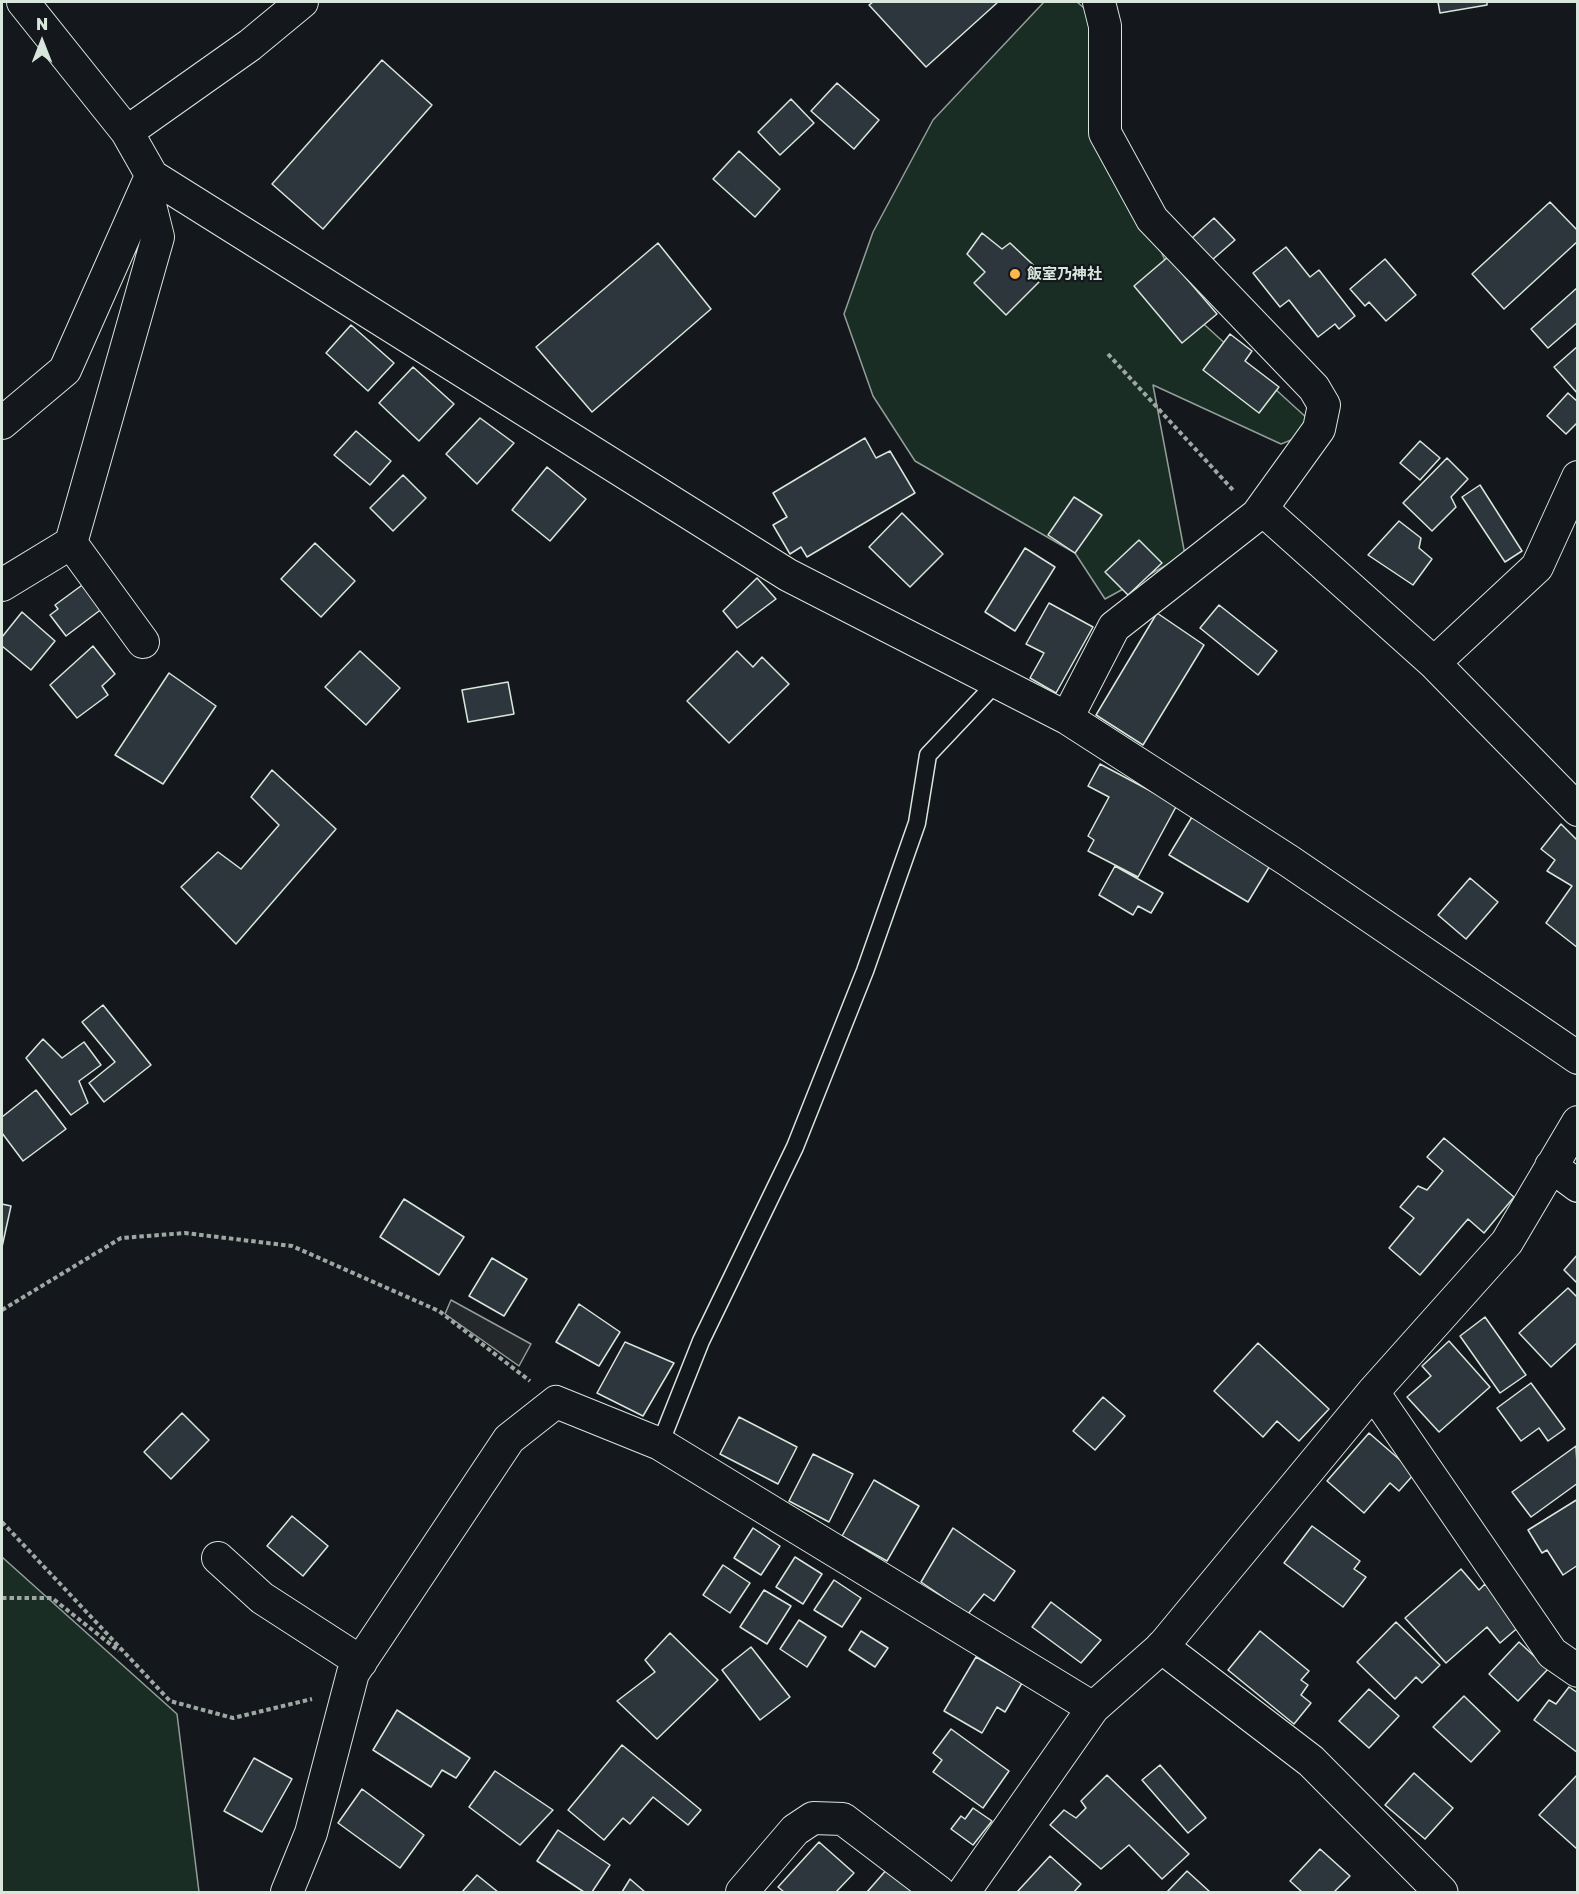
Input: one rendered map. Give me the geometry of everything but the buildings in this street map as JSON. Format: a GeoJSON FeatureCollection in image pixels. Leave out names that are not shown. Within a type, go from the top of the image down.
{"type":"FeatureCollection","features":[{"type":"Feature","properties":{"kind":"street"},"geometry":{"type":"LineString","coordinates":[[2,585],[71,543],[158,237],[149,182],[127,132],[23,2]]}},
{"type":"Feature","properties":{"kind":"street"},"geometry":{"type":"LineString","coordinates":[[127,132],[250,45],[302,2]]}},
{"type":"Feature","properties":{"kind":"street"},"geometry":{"type":"LineString","coordinates":[[1067,718],[1114,627],[1260,512],[1319,429],[1324,405],[1314,388],[1152,219],[1106,133],[1106,26],[1099,2]]}},
{"type":"Feature","properties":{"kind":"street"},"geometry":{"type":"LineString","coordinates":[[2,423],[65,370],[149,182]]}},
{"type":"Feature","properties":{"kind":"street"},"geometry":{"type":"LineString","coordinates":[[149,182],[788,575],[1067,718],[1289,861],[1578,1058]]}},
{"type":"Feature","properties":{"kind":"street"},"geometry":{"type":"LineString","coordinates":[[1434,663],[1537,567],[1578,477]]}},
{"type":"Feature","properties":{"kind":"street"},"geometry":{"type":"LineString","coordinates":[[1260,512],[1434,663],[1578,810]]}},
{"type":"Feature","properties":{"kind":"street"},"geometry":{"type":"LineString","coordinates":[[71,543],[143,642]]}},
{"type":"Feature","properties":{"kind":"street"},"geometry":{"type":"LineString","coordinates":[[964,1893],[1093,1708],[1162,1647],[1373,1392],[1507,1242],[1578,1122]]}},
{"type":"Feature","properties":{"kind":"street"},"geometry":{"type":"LineString","coordinates":[[1551,1166],[1578,1186]]}},
{"type":"Feature","properties":{"kind":"street"},"geometry":{"type":"LineString","coordinates":[[1373,1392],[1552,1653],[1578,1671]]}},
{"type":"Feature","properties":{"kind":"street"},"geometry":{"type":"LineString","coordinates":[[287,1893],[311,1833],[357,1667],[509,1439],[556,1402],[660,1444],[1093,1708]]}},
{"type":"Feature","properties":{"kind":"street"},"geometry":{"type":"LineString","coordinates":[[219,1558],[262,1598],[357,1667]]}},
{"type":"Feature","properties":{"kind":"street"},"geometry":{"type":"LineString","coordinates":[[1162,1647],[1311,1761],[1441,1893]]}},
{"type":"Feature","properties":{"kind":"street"},"geometry":{"type":"LineString","coordinates":[[742,1893],[795,1830],[813,1818],[843,1820],[939,1893]]}},
{"type":"Feature","properties":{"kind":"lane"},"geometry":{"type":"LineString","coordinates":[[660,1444],[701,1341],[795,1147],[865,970],[917,823],[928,755],[997,682]]}},
{"type":"Feature","properties":{"kind":"path"},"geometry":{"type":"LineString","coordinates":[[1108,354],[1260,512]]}},
{"type":"Feature","properties":{"kind":"path"},"geometry":{"type":"LineString","coordinates":[[2,1310],[122,1238],[185,1233],[292,1246],[445,1314],[556,1402]]}},
{"type":"Feature","properties":{"kind":"path"},"geometry":{"type":"LineString","coordinates":[[2,1522],[170,1701],[233,1718],[307,1702],[357,1667]]}},
{"type":"Feature","properties":{"kind":"path"},"geometry":{"type":"LineString","coordinates":[[2,1598],[52,1598],[129,1658]]}},
{"type":"Feature","properties":{"kind":"green space"},"geometry":{"type":"Polygon","coordinates":[[[1044,2],[1077,2],[1105,26],[1129,177],[1185,307],[1319,429],[1281,444],[1153,385],[1185,555],[1105,599],[1075,553],[915,461],[873,396],[844,314],[873,232],[933,120],[1044,2]]]}},
{"type":"Feature","properties":{"kind":"green space"},"geometry":{"type":"Polygon","coordinates":[[[2,1557],[177,1714],[199,1892],[2,1892],[2,1557]]]}},
{"type":"Feature","properties":{"kind":"shaded area"},"geometry":{"type":"Polygon","coordinates":[[[451,1300],[531,1344],[519,1366],[445,1314],[451,1300]]]}},
{"type":"Feature","properties":{"kind":"place","name":"飯室乃神社"},"geometry":{"type":"Point","coordinates":[1015,274]}}]}
